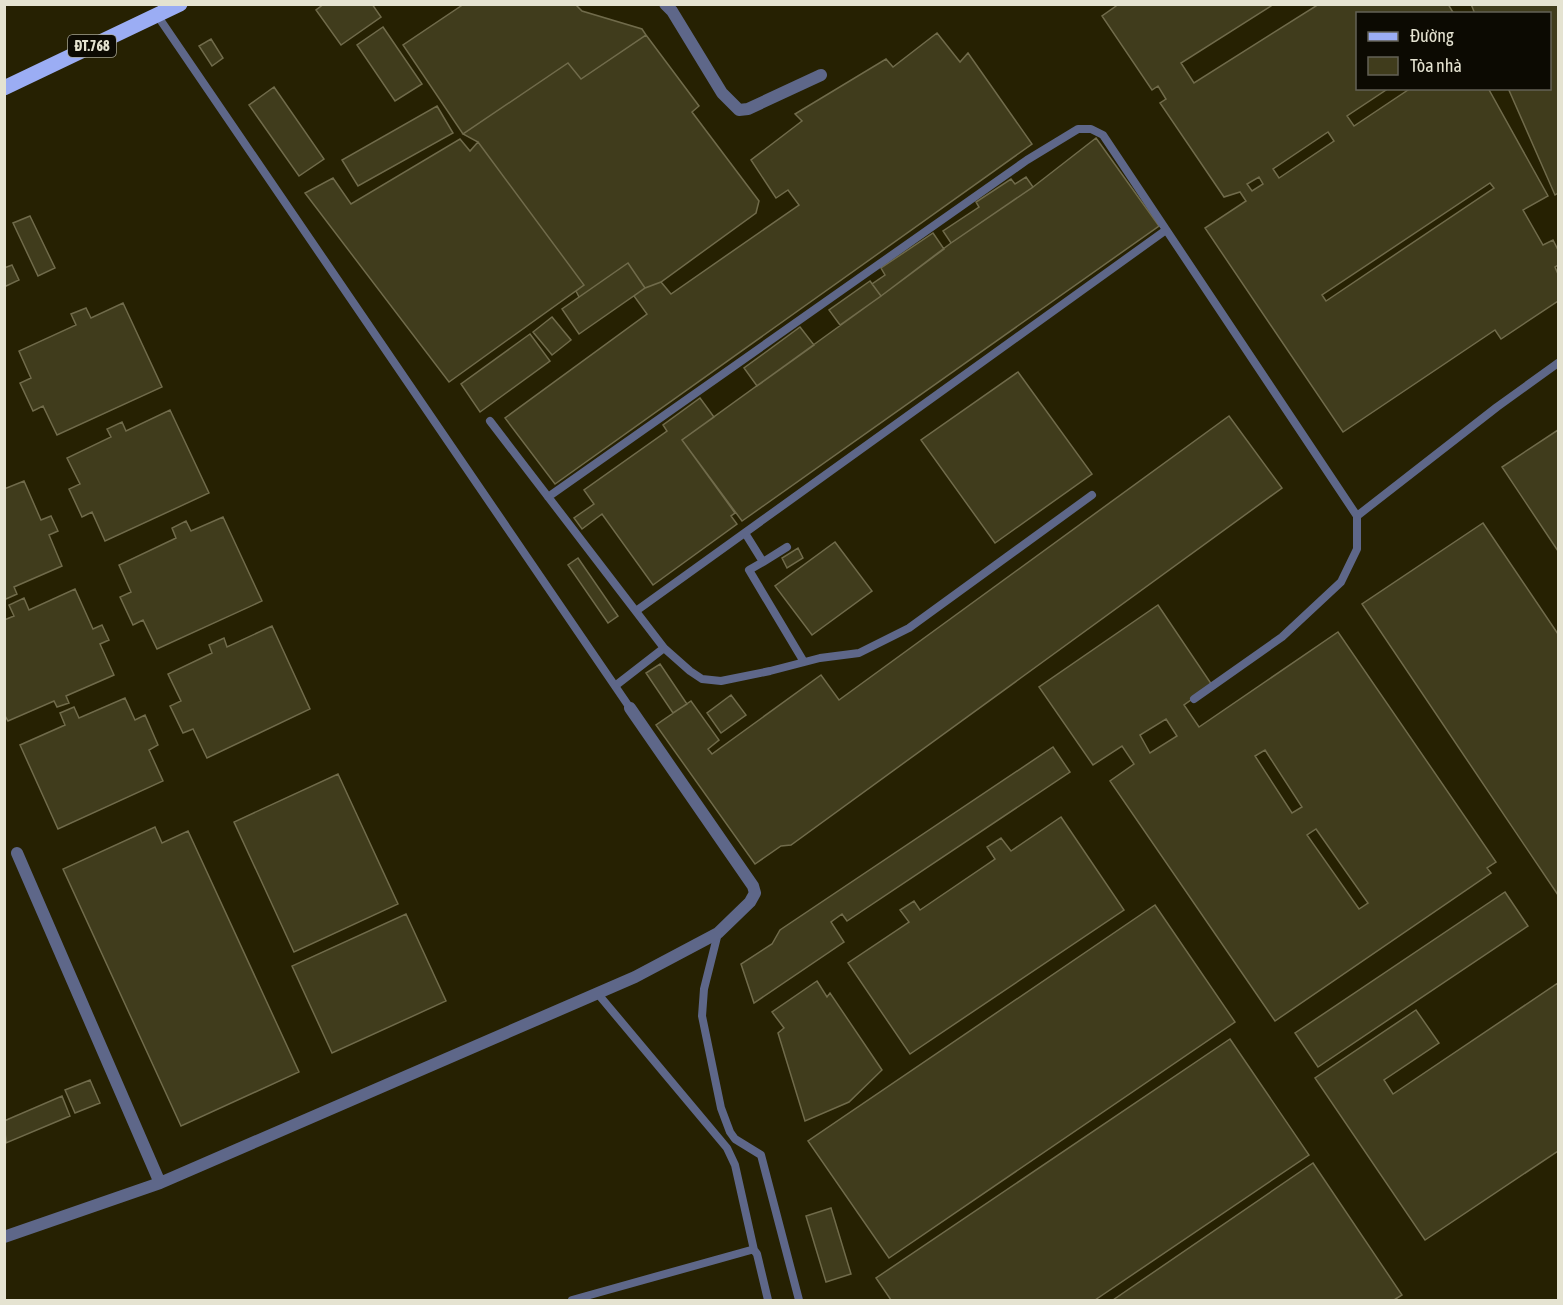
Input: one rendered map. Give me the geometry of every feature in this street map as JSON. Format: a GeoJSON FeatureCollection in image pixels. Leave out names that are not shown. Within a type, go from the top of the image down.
{"type":"FeatureCollection","features":[{"type":"Feature","properties":{"kind":"main road","name":"ĐT.768"},"geometry":{"type":"LineString","coordinates":[[4,88],[180,4]]}},
{"type":"Feature","properties":{"kind":"street"},"geometry":{"type":"LineString","coordinates":[[665,4],[672,11],[722,93],[740,110],[748,109],[821,75]]}},
{"type":"Feature","properties":{"kind":"street"},"geometry":{"type":"LineString","coordinates":[[4,1237],[160,1183],[598,994],[718,933],[750,902],[755,893],[753,885],[630,708]]}},
{"type":"Feature","properties":{"kind":"street"},"geometry":{"type":"LineString","coordinates":[[17,853],[160,1183]]}},
{"type":"Feature","properties":{"kind":"lane"},"geometry":{"type":"LineString","coordinates":[[157,15],[630,708]]}},
{"type":"Feature","properties":{"kind":"lane"},"geometry":{"type":"LineString","coordinates":[[548,497],[1027,160],[1078,129],[1091,129],[1103,135],[1358,516],[1357,549],[1341,582],[1282,637],[1194,699]]}},
{"type":"Feature","properties":{"kind":"lane"},"geometry":{"type":"LineString","coordinates":[[636,611],[1166,230]]}},
{"type":"Feature","properties":{"kind":"lane"},"geometry":{"type":"LineString","coordinates":[[1358,516],[1497,407],[1558,363]]}},
{"type":"Feature","properties":{"kind":"lane"},"geometry":{"type":"LineString","coordinates":[[490,421],[664,648],[702,679],[721,681],[820,658],[859,653],[909,628],[1092,495]]}},
{"type":"Feature","properties":{"kind":"lane"},"geometry":{"type":"LineString","coordinates":[[745,533],[763,561]]}},
{"type":"Feature","properties":{"kind":"lane"},"geometry":{"type":"LineString","coordinates":[[787,547],[749,570],[804,662]]}},
{"type":"Feature","properties":{"kind":"lane"},"geometry":{"type":"LineString","coordinates":[[615,686],[664,648]]}},
{"type":"Feature","properties":{"kind":"lane"},"geometry":{"type":"LineString","coordinates":[[718,933],[704,988],[702,1016],[721,1108],[730,1132],[735,1138],[761,1155],[799,1300]]}},
{"type":"Feature","properties":{"kind":"lane"},"geometry":{"type":"LineString","coordinates":[[598,994],[732,1156],[768,1300]]}},
{"type":"Feature","properties":{"kind":"lane"},"geometry":{"type":"LineString","coordinates":[[572,1300],[754,1250]]}},
{"type":"Feature","properties":{"kind":"building"},"geometry":{"type":"Polygon","coordinates":[[[324,4],[372,4],[381,17],[341,45],[316,10],[324,4]]]}},
{"type":"Feature","properties":{"kind":"building"},"geometry":{"type":"Polygon","coordinates":[[[464,4],[575,4],[582,11],[642,29],[646,35],[581,79],[568,63],[463,134],[403,45],[464,4]]]}},
{"type":"Feature","properties":{"kind":"building"},"geometry":{"type":"Polygon","coordinates":[[[1119,4],[1274,4],[1181,63],[1194,83],[1319,4],[1448,4],[1453,12],[1356,12],[1356,90],[1386,90],[1347,116],[1354,126],[1408,90],[1489,90],[1548,196],[1523,210],[1543,245],[1553,240],[1558,250],[1558,265],[1555,267],[1558,274],[1558,301],[1501,339],[1495,330],[1343,432],[1205,228],[1246,201],[1240,192],[1224,197],[1160,103],[1166,99],[1158,86],[1152,90],[1102,16],[1119,4]],[[1328,132],[1273,169],[1279,178],[1334,141],[1328,132]],[[1259,177],[1247,184],[1252,191],[1263,184],[1259,177]],[[1490,183],[1322,295],[1326,301],[1494,188],[1490,183]]]}},
{"type":"Feature","properties":{"kind":"building"},"geometry":{"type":"Polygon","coordinates":[[[1471,4],[1558,4],[1558,193],[1555,195],[1509,90],[1551,90],[1551,12],[1474,12],[1471,4]]]}},
{"type":"Feature","properties":{"kind":"building"},"geometry":{"type":"Polygon","coordinates":[[[383,27],[422,84],[395,101],[357,45],[383,27]]]}},
{"type":"Feature","properties":{"kind":"building"},"geometry":{"type":"Polygon","coordinates":[[[937,33],[960,62],[968,53],[1032,144],[555,484],[505,418],[647,314],[634,296],[645,288],[661,282],[671,294],[799,205],[788,190],[776,198],[751,160],[802,121],[795,114],[886,59],[893,67],[937,33]]]}},
{"type":"Feature","properties":{"kind":"building"},"geometry":{"type":"Polygon","coordinates":[[[646,35],[699,106],[692,112],[759,201],[756,213],[661,282],[645,288],[628,263],[579,297],[576,291],[584,285],[478,142],[463,134],[568,63],[581,79],[646,35]]]}},
{"type":"Feature","properties":{"kind":"building"},"geometry":{"type":"Polygon","coordinates":[[[211,39],[223,58],[212,66],[199,46],[211,39]]]}},
{"type":"Feature","properties":{"kind":"building"},"geometry":{"type":"Polygon","coordinates":[[[274,87],[324,159],[299,176],[249,105],[274,87]]]}},
{"type":"Feature","properties":{"kind":"building"},"geometry":{"type":"Polygon","coordinates":[[[437,106],[453,133],[358,186],[342,160],[437,106]]]}},
{"type":"Feature","properties":{"kind":"building"},"geometry":{"type":"Polygon","coordinates":[[[1096,138],[1159,226],[742,521],[682,440],[951,243],[1033,187],[1096,138]]]}},
{"type":"Feature","properties":{"kind":"building"},"geometry":{"type":"Polygon","coordinates":[[[460,139],[470,151],[478,142],[584,285],[449,382],[305,193],[333,178],[351,204],[460,139]]]}},
{"type":"Feature","properties":{"kind":"building"},"geometry":{"type":"Polygon","coordinates":[[[1026,177],[1033,187],[951,243],[943,231],[979,207],[976,202],[1011,179],[1015,184],[1026,177]]]}},
{"type":"Feature","properties":{"kind":"building"},"geometry":{"type":"Polygon","coordinates":[[[30,216],[55,268],[38,276],[13,223],[30,216]]]}},
{"type":"Feature","properties":{"kind":"building"},"geometry":{"type":"Polygon","coordinates":[[[933,233],[944,249],[881,296],[872,284],[885,275],[881,268],[933,233]]]}},
{"type":"Feature","properties":{"kind":"building"},"geometry":{"type":"Polygon","coordinates":[[[628,263],[645,288],[579,334],[562,309],[628,263]]]}},
{"type":"Feature","properties":{"kind":"building"},"geometry":{"type":"Polygon","coordinates":[[[12,265],[19,280],[4,287],[4,268],[12,265]]]}},
{"type":"Feature","properties":{"kind":"building"},"geometry":{"type":"Polygon","coordinates":[[[870,281],[881,296],[840,325],[829,310],[870,281]]]}},
{"type":"Feature","properties":{"kind":"building"},"geometry":{"type":"Polygon","coordinates":[[[123,303],[162,387],[57,435],[43,406],[33,411],[20,383],[31,378],[19,351],[76,325],[71,314],[86,308],[91,318],[123,303]]]}},
{"type":"Feature","properties":{"kind":"building"},"geometry":{"type":"Polygon","coordinates":[[[552,317],[571,340],[552,355],[533,332],[552,317]]]}},
{"type":"Feature","properties":{"kind":"building"},"geometry":{"type":"Polygon","coordinates":[[[800,327],[814,345],[757,386],[744,368],[800,327]]]}},
{"type":"Feature","properties":{"kind":"building"},"geometry":{"type":"Polygon","coordinates":[[[530,334],[550,361],[480,412],[461,384],[530,334]]]}},
{"type":"Feature","properties":{"kind":"building"},"geometry":{"type":"Polygon","coordinates":[[[1018,372],[1092,474],[995,543],[921,440],[1018,372]]]}},
{"type":"Feature","properties":{"kind":"building"},"geometry":{"type":"Polygon","coordinates":[[[700,398],[714,417],[682,440],[735,513],[731,516],[737,524],[653,585],[602,514],[582,529],[574,518],[594,504],[584,490],[667,431],[663,425],[700,398]]]}},
{"type":"Feature","properties":{"kind":"building"},"geometry":{"type":"Polygon","coordinates":[[[170,410],[209,493],[105,541],[92,512],[82,517],[69,489],[80,484],[67,458],[111,437],[107,429],[122,422],[126,431],[170,410]]]}},
{"type":"Feature","properties":{"kind":"building"},"geometry":{"type":"Polygon","coordinates":[[[1229,416],[1282,488],[791,845],[781,846],[755,864],[656,725],[691,701],[719,740],[708,749],[712,754],[821,675],[839,700],[1229,416]]]}},
{"type":"Feature","properties":{"kind":"building"},"geometry":{"type":"Polygon","coordinates":[[[1558,430],[1558,551],[1502,467],[1558,430]]]}},
{"type":"Feature","properties":{"kind":"building"},"geometry":{"type":"Polygon","coordinates":[[[24,481],[41,520],[51,516],[58,531],[49,535],[62,566],[14,587],[17,594],[6,599],[4,595],[4,489],[24,481]]]}},
{"type":"Feature","properties":{"kind":"building"},"geometry":{"type":"Polygon","coordinates":[[[223,517],[262,601],[157,649],[143,620],[133,625],[120,597],[131,592],[119,565],[176,538],[172,528],[186,521],[191,531],[223,517]]]}},
{"type":"Feature","properties":{"kind":"building"},"geometry":{"type":"Polygon","coordinates":[[[1483,523],[1558,634],[1558,895],[1362,604],[1483,523]]]}},
{"type":"Feature","properties":{"kind":"building"},"geometry":{"type":"Polygon","coordinates":[[[835,542],[872,591],[812,635],[775,586],[835,542]]]}},
{"type":"Feature","properties":{"kind":"building"},"geometry":{"type":"Polygon","coordinates":[[[798,548],[803,558],[787,568],[782,558],[798,548]]]}},
{"type":"Feature","properties":{"kind":"building"},"geometry":{"type":"Polygon","coordinates":[[[578,558],[618,616],[608,623],[568,565],[578,558]]]}},
{"type":"Feature","properties":{"kind":"building"},"geometry":{"type":"Polygon","coordinates":[[[75,589],[93,629],[102,625],[109,640],[100,644],[114,675],[66,696],[69,703],[57,707],[54,701],[8,721],[4,714],[4,620],[14,616],[9,605],[24,598],[29,610],[75,589]]]}},
{"type":"Feature","properties":{"kind":"building"},"geometry":{"type":"Polygon","coordinates":[[[1158,605],[1212,685],[1184,705],[1199,727],[1338,632],[1496,862],[1487,868],[1491,873],[1275,1021],[1110,781],[1134,764],[1122,746],[1093,765],[1039,687],[1158,605]],[[1166,719],[1140,735],[1150,753],[1177,736],[1166,719]],[[1265,750],[1255,756],[1292,813],[1302,807],[1265,750]],[[1316,829],[1307,835],[1359,909],[1368,903],[1316,829]]]}},
{"type":"Feature","properties":{"kind":"building"},"geometry":{"type":"Polygon","coordinates":[[[272,626],[310,709],[207,758],[193,729],[183,733],[170,706],[181,701],[168,674],[212,653],[209,645],[224,638],[227,647],[272,626]]]}},
{"type":"Feature","properties":{"kind":"building"},"geometry":{"type":"Polygon","coordinates":[[[660,664],[687,704],[673,713],[646,673],[660,664]]]}},
{"type":"Feature","properties":{"kind":"building"},"geometry":{"type":"Polygon","coordinates":[[[731,695],[746,715],[721,733],[707,713],[731,695]]]}},
{"type":"Feature","properties":{"kind":"building"},"geometry":{"type":"Polygon","coordinates":[[[125,698],[135,720],[145,715],[158,745],[149,750],[163,781],[58,829],[20,745],[65,725],[60,713],[74,707],[79,718],[125,698]]]}},
{"type":"Feature","properties":{"kind":"building"},"geometry":{"type":"Polygon","coordinates":[[[1053,747],[1070,772],[847,921],[842,914],[831,922],[844,942],[754,1003],[741,964],[772,944],[780,930],[1053,747]]]}},
{"type":"Feature","properties":{"kind":"building"},"geometry":{"type":"Polygon","coordinates":[[[338,774],[398,904],[294,952],[234,822],[338,774]]]}},
{"type":"Feature","properties":{"kind":"building"},"geometry":{"type":"Polygon","coordinates":[[[1061,817],[1124,910],[910,1054],[848,963],[909,922],[900,910],[914,901],[920,910],[995,859],[987,847],[1001,838],[1011,851],[1061,817]]]}},
{"type":"Feature","properties":{"kind":"building"},"geometry":{"type":"Polygon","coordinates":[[[155,827],[162,843],[188,831],[299,1072],[181,1126],[63,869],[155,827]]]}},
{"type":"Feature","properties":{"kind":"building"},"geometry":{"type":"Polygon","coordinates":[[[1505,892],[1528,926],[1318,1067],[1295,1033],[1505,892]]]}},
{"type":"Feature","properties":{"kind":"building"},"geometry":{"type":"Polygon","coordinates":[[[1155,905],[1235,1022],[889,1258],[808,1141],[1155,905]]]}},
{"type":"Feature","properties":{"kind":"building"},"geometry":{"type":"Polygon","coordinates":[[[406,914],[446,1001],[332,1053],[292,966],[406,914]]]}},
{"type":"Feature","properties":{"kind":"building"},"geometry":{"type":"Polygon","coordinates":[[[817,981],[827,997],[830,993],[882,1070],[849,1102],[805,1121],[778,1033],[784,1028],[772,1012],[817,981]]]}},
{"type":"Feature","properties":{"kind":"building"},"geometry":{"type":"Polygon","coordinates":[[[1558,983],[1558,1151],[1425,1240],[1315,1078],[1416,1010],[1439,1043],[1384,1080],[1393,1094],[1558,983]]]}},
{"type":"Feature","properties":{"kind":"building"},"geometry":{"type":"Polygon","coordinates":[[[1230,1039],[1309,1155],[1095,1300],[891,1300],[876,1278],[1230,1039]]]}},
{"type":"Feature","properties":{"kind":"building"},"geometry":{"type":"Polygon","coordinates":[[[90,1080],[100,1103],[75,1113],[65,1090],[90,1080]]]}},
{"type":"Feature","properties":{"kind":"building"},"geometry":{"type":"Polygon","coordinates":[[[62,1096],[70,1116],[6,1143],[4,1121],[62,1096]]]}},
{"type":"Feature","properties":{"kind":"building"},"geometry":{"type":"Polygon","coordinates":[[[1313,1163],[1402,1295],[1394,1300],[1113,1300],[1313,1163]]]}},
{"type":"Feature","properties":{"kind":"building"},"geometry":{"type":"Polygon","coordinates":[[[831,1208],[851,1274],[826,1282],[806,1216],[831,1208]]]}}]}
